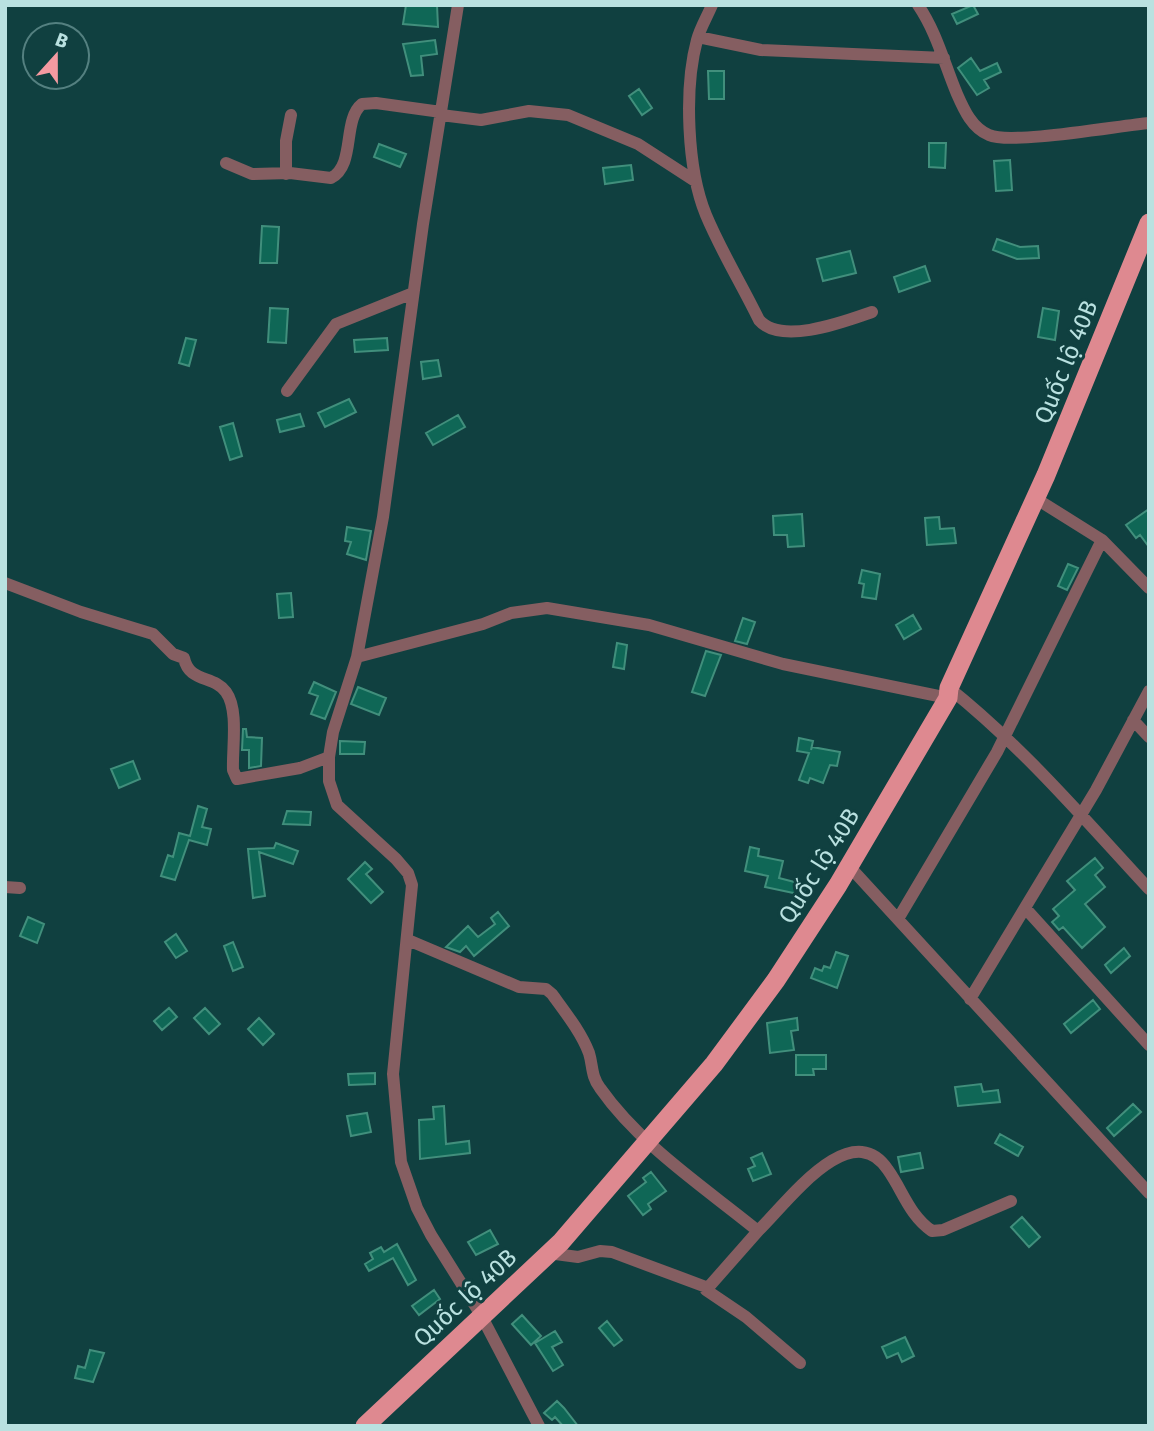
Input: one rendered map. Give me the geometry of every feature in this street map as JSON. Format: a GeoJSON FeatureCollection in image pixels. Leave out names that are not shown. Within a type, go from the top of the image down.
{"type":"FeatureCollection","features":[{"type":"Feature","properties":{"kind":"highway","name":"Quốc lộ 40B"},"geometry":{"type":"LineString","coordinates":[[365,1426],[548,1253],[714,1064],[776,981],[849,866],[948,693],[1035,498],[1149,223]]}},
{"type":"Feature","properties":{"kind":"street"},"geometry":{"type":"LineString","coordinates":[[457,5],[413,293],[383,517],[357,657],[333,732],[329,782],[337,805],[383,846],[408,873],[413,901],[393,1074],[401,1162],[416,1208],[481,1315],[540,1426]]}},
{"type":"Feature","properties":{"kind":"street"},"geometry":{"type":"LineString","coordinates":[[712,5],[698,37],[691,89],[695,181],[706,214],[763,325],[781,331],[802,330],[834,325],[872,312]]}},
{"type":"Feature","properties":{"kind":"street"},"geometry":{"type":"LineString","coordinates":[[918,5],[936,35],[972,122],[987,135],[998,139],[1149,123]]}},
{"type":"Feature","properties":{"kind":"street"},"geometry":{"type":"LineString","coordinates":[[698,37],[761,50],[944,58]]}},
{"type":"Feature","properties":{"kind":"street"},"geometry":{"type":"LineString","coordinates":[[226,163],[252,174],[323,177],[336,175],[345,156],[357,108],[362,104],[376,103],[481,120],[529,111],[568,115],[638,144],[695,181]]}},
{"type":"Feature","properties":{"kind":"street"},"geometry":{"type":"LineString","coordinates":[[286,174],[286,141],[291,115]]}},
{"type":"Feature","properties":{"kind":"street"},"geometry":{"type":"LineString","coordinates":[[287,391],[336,324],[413,293]]}},
{"type":"Feature","properties":{"kind":"street"},"geometry":{"type":"LineString","coordinates":[[1035,498],[1102,540],[1149,588]]}},
{"type":"Feature","properties":{"kind":"street"},"geometry":{"type":"LineString","coordinates":[[898,919],[926,876],[1004,736],[1102,540]]}},
{"type":"Feature","properties":{"kind":"street"},"geometry":{"type":"LineString","coordinates":[[5,583],[81,612],[153,634],[173,654],[184,658],[186,666],[197,677],[226,691],[231,708],[233,770],[237,779],[300,768],[329,757]]}},
{"type":"Feature","properties":{"kind":"street"},"geometry":{"type":"LineString","coordinates":[[357,657],[483,624],[511,613],[547,608],[649,625],[783,664],[948,693],[1004,736],[1149,889]]}},
{"type":"Feature","properties":{"kind":"street"},"geometry":{"type":"LineString","coordinates":[[970,999],[1081,816],[1149,691]]}},
{"type":"Feature","properties":{"kind":"street"},"geometry":{"type":"LineString","coordinates":[[1133,720],[1149,737]]}},
{"type":"Feature","properties":{"kind":"street"},"geometry":{"type":"LineString","coordinates":[[849,866],[1149,1193]]}},
{"type":"Feature","properties":{"kind":"street"},"geometry":{"type":"LineString","coordinates":[[5,887],[20,888]]}},
{"type":"Feature","properties":{"kind":"street"},"geometry":{"type":"LineString","coordinates":[[1026,909],[1149,1045]]}},
{"type":"Feature","properties":{"kind":"street"},"geometry":{"type":"LineString","coordinates":[[408,940],[519,987],[546,989],[580,1036],[589,1054],[592,1075],[601,1090],[648,1142],[758,1231]]}},
{"type":"Feature","properties":{"kind":"street"},"geometry":{"type":"LineString","coordinates":[[706,1287],[824,1165],[852,1150],[866,1151],[884,1165],[904,1200],[932,1231],[943,1230],[1011,1201]]}},
{"type":"Feature","properties":{"kind":"street"},"geometry":{"type":"LineString","coordinates":[[548,1253],[578,1256],[600,1251],[612,1252],[654,1265],[706,1287]]}},
{"type":"Feature","properties":{"kind":"street"},"geometry":{"type":"LineString","coordinates":[[706,1287],[707,1293],[746,1317],[800,1363]]}},
{"type":"Feature","properties":{"kind":"building"},"geometry":{"type":"Polygon","coordinates":[[[406,5],[437,5],[438,27],[403,24],[406,5]]]}},
{"type":"Feature","properties":{"kind":"building"},"geometry":{"type":"Polygon","coordinates":[[[973,5],[978,14],[957,24],[952,14],[973,5]]]}},
{"type":"Feature","properties":{"kind":"building"},"geometry":{"type":"Polygon","coordinates":[[[435,40],[437,54],[421,56],[423,75],[411,76],[403,44],[435,40]]]}},
{"type":"Feature","properties":{"kind":"building"},"geometry":{"type":"Polygon","coordinates":[[[971,58],[980,71],[997,63],[1001,72],[984,80],[989,88],[977,95],[958,68],[971,58]]]}},
{"type":"Feature","properties":{"kind":"building"},"geometry":{"type":"Polygon","coordinates":[[[708,71],[724,71],[724,99],[709,99],[708,71]]]}},
{"type":"Feature","properties":{"kind":"building"},"geometry":{"type":"Polygon","coordinates":[[[639,89],[652,108],[642,115],[629,96],[639,89]]]}},
{"type":"Feature","properties":{"kind":"building"},"geometry":{"type":"Polygon","coordinates":[[[929,143],[946,143],[945,168],[929,167],[929,143]]]}},
{"type":"Feature","properties":{"kind":"building"},"geometry":{"type":"Polygon","coordinates":[[[379,144],[406,154],[400,167],[374,157],[379,144]]]}},
{"type":"Feature","properties":{"kind":"building"},"geometry":{"type":"Polygon","coordinates":[[[1010,160],[1012,190],[996,191],[994,161],[1010,160]]]}},
{"type":"Feature","properties":{"kind":"building"},"geometry":{"type":"Polygon","coordinates":[[[631,165],[633,180],[605,184],[603,168],[631,165]]]}},
{"type":"Feature","properties":{"kind":"building"},"geometry":{"type":"Polygon","coordinates":[[[262,226],[279,227],[277,263],[260,263],[262,226]]]}},
{"type":"Feature","properties":{"kind":"building"},"geometry":{"type":"Polygon","coordinates":[[[997,239],[1020,247],[1038,246],[1039,258],[1017,259],[993,250],[997,239]]]}},
{"type":"Feature","properties":{"kind":"building"},"geometry":{"type":"Polygon","coordinates":[[[850,251],[856,273],[823,281],[817,259],[850,251]]]}},
{"type":"Feature","properties":{"kind":"building"},"geometry":{"type":"Polygon","coordinates":[[[925,266],[930,281],[899,292],[894,277],[925,266]]]}},
{"type":"Feature","properties":{"kind":"building"},"geometry":{"type":"Polygon","coordinates":[[[270,308],[288,309],[286,343],[268,342],[270,308]]]}},
{"type":"Feature","properties":{"kind":"building"},"geometry":{"type":"Polygon","coordinates":[[[1043,308],[1059,311],[1055,340],[1038,337],[1043,308]]]}},
{"type":"Feature","properties":{"kind":"building"},"geometry":{"type":"Polygon","coordinates":[[[186,338],[196,340],[189,366],[179,363],[186,338]]]}},
{"type":"Feature","properties":{"kind":"building"},"geometry":{"type":"Polygon","coordinates":[[[387,338],[388,350],[355,352],[354,340],[387,338]]]}},
{"type":"Feature","properties":{"kind":"building"},"geometry":{"type":"Polygon","coordinates":[[[438,360],[441,376],[423,379],[421,362],[438,360]]]}},
{"type":"Feature","properties":{"kind":"building"},"geometry":{"type":"Polygon","coordinates":[[[349,399],[356,412],[325,427],[318,413],[349,399]]]}},
{"type":"Feature","properties":{"kind":"building"},"geometry":{"type":"Polygon","coordinates":[[[300,414],[304,426],[280,432],[277,420],[300,414]]]}},
{"type":"Feature","properties":{"kind":"building"},"geometry":{"type":"Polygon","coordinates":[[[458,415],[465,427],[433,445],[426,433],[458,415]]]}},
{"type":"Feature","properties":{"kind":"building"},"geometry":{"type":"Polygon","coordinates":[[[233,423],[242,456],[230,460],[220,427],[233,423]]]}},
{"type":"Feature","properties":{"kind":"building"},"geometry":{"type":"Polygon","coordinates":[[[1149,509],[1149,547],[1140,535],[1136,538],[1126,525],[1149,509]]]}},
{"type":"Feature","properties":{"kind":"building"},"geometry":{"type":"Polygon","coordinates":[[[802,514],[804,546],[788,547],[787,535],[774,535],[773,516],[802,514]]]}},
{"type":"Feature","properties":{"kind":"building"},"geometry":{"type":"Polygon","coordinates":[[[939,517],[940,529],[954,528],[956,543],[927,545],[925,518],[939,517]]]}},
{"type":"Feature","properties":{"kind":"building"},"geometry":{"type":"Polygon","coordinates":[[[347,527],[371,531],[366,560],[347,554],[351,542],[345,541],[347,527]]]}},
{"type":"Feature","properties":{"kind":"building"},"geometry":{"type":"Polygon","coordinates":[[[1068,564],[1078,568],[1067,590],[1058,586],[1068,564]]]}},
{"type":"Feature","properties":{"kind":"building"},"geometry":{"type":"Polygon","coordinates":[[[862,570],[880,574],[876,599],[862,597],[864,584],[859,583],[862,570]]]}},
{"type":"Feature","properties":{"kind":"building"},"geometry":{"type":"Polygon","coordinates":[[[291,593],[293,617],[279,618],[277,594],[291,593]]]}},
{"type":"Feature","properties":{"kind":"building"},"geometry":{"type":"Polygon","coordinates":[[[913,615],[921,629],[904,639],[896,625],[913,615]]]}},
{"type":"Feature","properties":{"kind":"building"},"geometry":{"type":"Polygon","coordinates":[[[743,618],[755,622],[747,644],[735,641],[743,618]]]}},
{"type":"Feature","properties":{"kind":"building"},"geometry":{"type":"Polygon","coordinates":[[[617,643],[627,645],[624,669],[613,667],[617,643]]]}},
{"type":"Feature","properties":{"kind":"building"},"geometry":{"type":"Polygon","coordinates":[[[706,651],[721,655],[705,696],[692,692],[706,651]]]}},
{"type":"Feature","properties":{"kind":"building"},"geometry":{"type":"Polygon","coordinates":[[[314,682],[336,692],[325,719],[311,714],[318,696],[309,693],[314,682]]]}},
{"type":"Feature","properties":{"kind":"building"},"geometry":{"type":"Polygon","coordinates":[[[358,687],[386,698],[379,715],[351,704],[358,687]]]}},
{"type":"Feature","properties":{"kind":"building"},"geometry":{"type":"Polygon","coordinates":[[[243,729],[246,729],[247,737],[262,738],[261,766],[249,768],[249,750],[242,750],[243,729]]]}},
{"type":"Feature","properties":{"kind":"building"},"geometry":{"type":"Polygon","coordinates":[[[799,738],[813,741],[811,750],[812,747],[840,752],[837,766],[830,765],[823,783],[810,778],[808,783],[799,780],[809,753],[797,751],[799,738]]]}},
{"type":"Feature","properties":{"kind":"building"},"geometry":{"type":"Polygon","coordinates":[[[340,741],[365,742],[364,754],[340,754],[340,741]]]}},
{"type":"Feature","properties":{"kind":"building"},"geometry":{"type":"Polygon","coordinates":[[[133,761],[140,779],[119,788],[111,769],[133,761]]]}},
{"type":"Feature","properties":{"kind":"building"},"geometry":{"type":"Polygon","coordinates":[[[198,806],[207,809],[202,827],[211,829],[207,845],[189,840],[175,880],[161,876],[168,855],[173,857],[179,833],[190,836],[198,806]]]}},
{"type":"Feature","properties":{"kind":"building"},"geometry":{"type":"Polygon","coordinates":[[[287,811],[311,812],[310,825],[283,824],[287,811]]]}},
{"type":"Feature","properties":{"kind":"building"},"geometry":{"type":"Polygon","coordinates":[[[276,843],[298,851],[293,864],[259,852],[265,896],[253,898],[248,849],[274,848],[276,843]]]}},
{"type":"Feature","properties":{"kind":"building"},"geometry":{"type":"Polygon","coordinates":[[[750,847],[759,849],[758,856],[783,861],[779,878],[806,885],[803,895],[765,887],[768,876],[745,871],[750,847]]]}},
{"type":"Feature","properties":{"kind":"building"},"geometry":{"type":"Polygon","coordinates":[[[1095,858],[1103,868],[1095,875],[1105,887],[1085,904],[1105,927],[1082,948],[1063,927],[1059,930],[1052,922],[1059,916],[1053,909],[1075,890],[1067,881],[1095,858]]]}},
{"type":"Feature","properties":{"kind":"building"},"geometry":{"type":"Polygon","coordinates":[[[365,862],[372,869],[366,874],[383,892],[371,903],[348,879],[365,862]]]}},
{"type":"Feature","properties":{"kind":"building"},"geometry":{"type":"Polygon","coordinates":[[[498,912],[509,926],[474,956],[466,946],[460,952],[446,947],[468,926],[478,937],[495,924],[491,918],[498,912]]]}},
{"type":"Feature","properties":{"kind":"building"},"geometry":{"type":"Polygon","coordinates":[[[28,917],[44,924],[37,943],[20,936],[28,917]]]}},
{"type":"Feature","properties":{"kind":"building"},"geometry":{"type":"Polygon","coordinates":[[[176,934],[187,951],[176,958],[165,942],[176,934]]]}},
{"type":"Feature","properties":{"kind":"building"},"geometry":{"type":"Polygon","coordinates":[[[233,942],[243,967],[233,971],[224,946],[233,942]]]}},
{"type":"Feature","properties":{"kind":"building"},"geometry":{"type":"Polygon","coordinates":[[[1124,948],[1130,956],[1111,973],[1105,965],[1124,948]]]}},
{"type":"Feature","properties":{"kind":"building"},"geometry":{"type":"Polygon","coordinates":[[[836,952],[848,956],[837,988],[811,978],[815,968],[822,971],[824,966],[830,968],[836,952]]]}},
{"type":"Feature","properties":{"kind":"building"},"geometry":{"type":"Polygon","coordinates":[[[1093,1000],[1100,1009],[1071,1033],[1064,1024],[1093,1000]]]}},
{"type":"Feature","properties":{"kind":"building"},"geometry":{"type":"Polygon","coordinates":[[[169,1008],[177,1017],[162,1030],[154,1021],[169,1008]]]}},
{"type":"Feature","properties":{"kind":"building"},"geometry":{"type":"Polygon","coordinates":[[[205,1008],[220,1024],[209,1034],[194,1018],[205,1008]]]}},
{"type":"Feature","properties":{"kind":"building"},"geometry":{"type":"Polygon","coordinates":[[[259,1018],[274,1034],[263,1045],[248,1029],[259,1018]]]}},
{"type":"Feature","properties":{"kind":"building"},"geometry":{"type":"Polygon","coordinates":[[[797,1018],[798,1030],[791,1031],[794,1050],[770,1053],[767,1023],[797,1018]]]}},
{"type":"Feature","properties":{"kind":"building"},"geometry":{"type":"Polygon","coordinates":[[[796,1055],[826,1055],[826,1069],[813,1069],[814,1075],[796,1075],[796,1055]]]}},
{"type":"Feature","properties":{"kind":"building"},"geometry":{"type":"Polygon","coordinates":[[[375,1073],[375,1084],[349,1085],[348,1074],[375,1073]]]}},
{"type":"Feature","properties":{"kind":"building"},"geometry":{"type":"Polygon","coordinates":[[[981,1084],[983,1092],[998,1090],[1000,1102],[958,1106],[955,1087],[981,1084]]]}},
{"type":"Feature","properties":{"kind":"building"},"geometry":{"type":"Polygon","coordinates":[[[1133,1104],[1141,1112],[1114,1136],[1107,1128],[1133,1104]]]}},
{"type":"Feature","properties":{"kind":"building"},"geometry":{"type":"Polygon","coordinates":[[[444,1106],[446,1144],[469,1141],[470,1153],[420,1159],[419,1120],[434,1119],[433,1107],[444,1106]]]}},
{"type":"Feature","properties":{"kind":"building"},"geometry":{"type":"Polygon","coordinates":[[[367,1113],[371,1132],[351,1136],[347,1116],[367,1113]]]}},
{"type":"Feature","properties":{"kind":"building"},"geometry":{"type":"Polygon","coordinates":[[[1000,1134],[1023,1147],[1018,1156],[995,1143],[1000,1134]]]}},
{"type":"Feature","properties":{"kind":"building"},"geometry":{"type":"Polygon","coordinates":[[[762,1153],[771,1174],[753,1181],[748,1169],[755,1166],[751,1158],[762,1153]]]}},
{"type":"Feature","properties":{"kind":"building"},"geometry":{"type":"Polygon","coordinates":[[[920,1153],[923,1168],[901,1172],[898,1157],[920,1153]]]}},
{"type":"Feature","properties":{"kind":"building"},"geometry":{"type":"Polygon","coordinates":[[[651,1172],[666,1191],[648,1204],[651,1209],[643,1215],[628,1196],[646,1182],[643,1178],[651,1172]]]}},
{"type":"Feature","properties":{"kind":"building"},"geometry":{"type":"Polygon","coordinates":[[[1022,1217],[1040,1237],[1029,1247],[1011,1227],[1022,1217]]]}},
{"type":"Feature","properties":{"kind":"building"},"geometry":{"type":"Polygon","coordinates":[[[490,1230],[498,1244],[476,1255],[468,1242],[490,1230]]]}},
{"type":"Feature","properties":{"kind":"building"},"geometry":{"type":"Polygon","coordinates":[[[397,1244],[416,1280],[408,1285],[393,1258],[369,1271],[365,1264],[373,1259],[370,1253],[381,1247],[384,1252],[397,1244]]]}},
{"type":"Feature","properties":{"kind":"building"},"geometry":{"type":"Polygon","coordinates":[[[434,1290],[440,1299],[419,1315],[412,1306],[434,1290]]]}},
{"type":"Feature","properties":{"kind":"building"},"geometry":{"type":"Polygon","coordinates":[[[522,1315],[541,1336],[531,1345],[512,1324],[522,1315]]]}},
{"type":"Feature","properties":{"kind":"building"},"geometry":{"type":"Polygon","coordinates":[[[607,1321],[622,1340],[614,1346],[599,1328],[607,1321]]]}},
{"type":"Feature","properties":{"kind":"building"},"geometry":{"type":"Polygon","coordinates":[[[555,1331],[562,1342],[552,1347],[563,1365],[553,1371],[535,1343],[555,1331]]]}},
{"type":"Feature","properties":{"kind":"building"},"geometry":{"type":"Polygon","coordinates":[[[905,1337],[914,1356],[902,1362],[898,1353],[887,1358],[882,1347],[905,1337]]]}},
{"type":"Feature","properties":{"kind":"building"},"geometry":{"type":"Polygon","coordinates":[[[90,1350],[104,1353],[93,1382],[75,1378],[78,1366],[85,1368],[90,1350]]]}},
{"type":"Feature","properties":{"kind":"building"},"geometry":{"type":"Polygon","coordinates":[[[557,1401],[578,1426],[563,1426],[555,1417],[552,1420],[544,1413],[557,1401]]]}}]}
